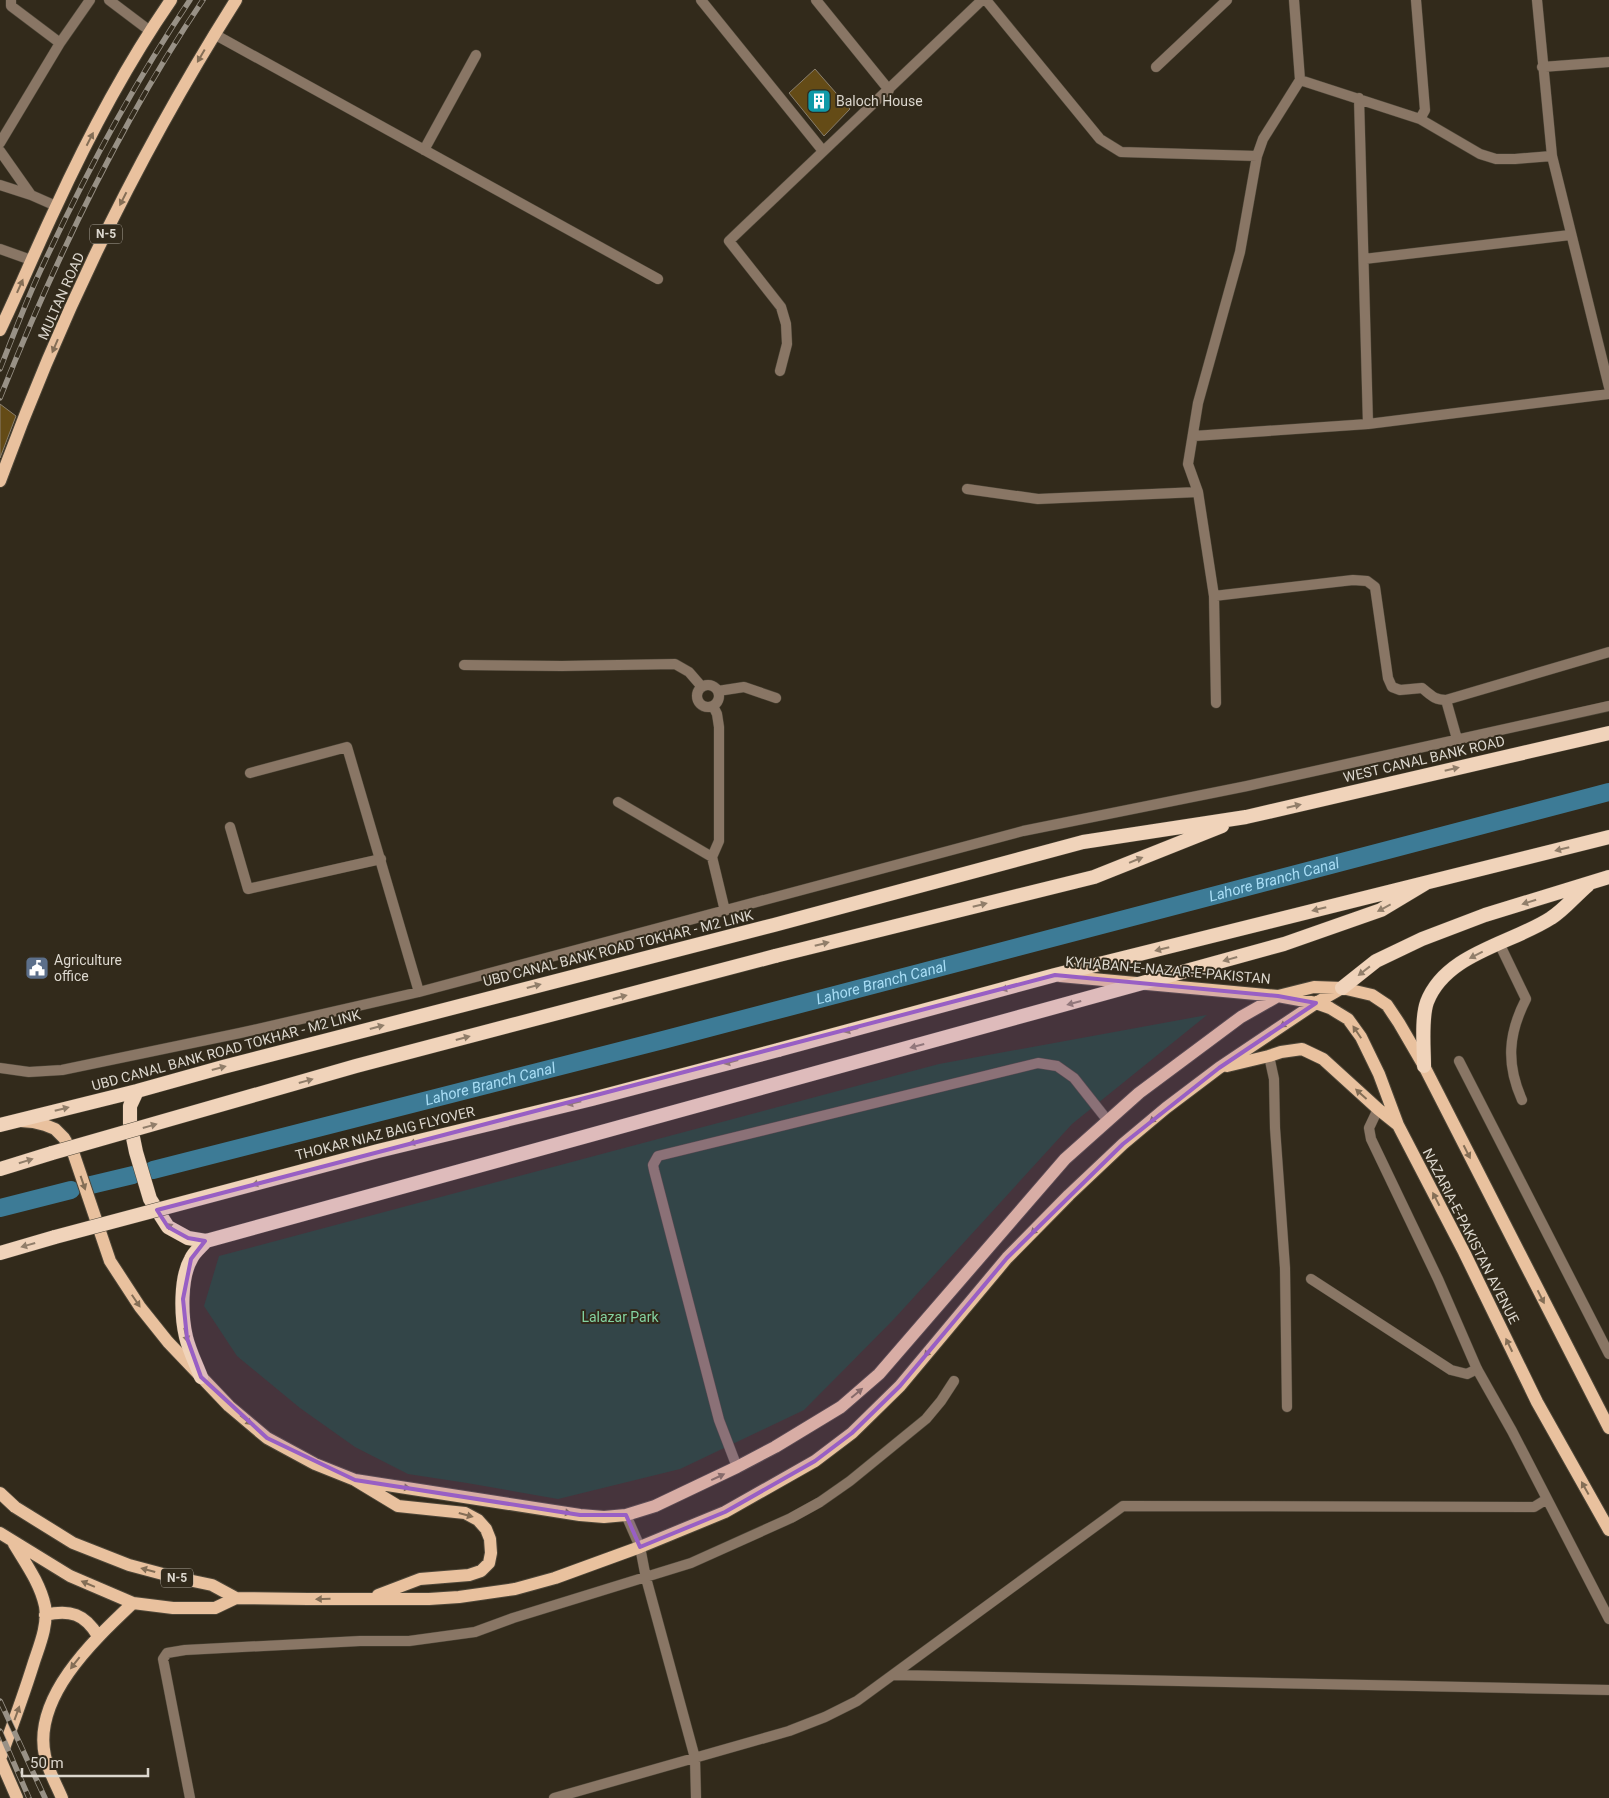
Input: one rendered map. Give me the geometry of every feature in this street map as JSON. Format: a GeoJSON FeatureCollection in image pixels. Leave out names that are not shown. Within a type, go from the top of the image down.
{"type":"FeatureCollection","features":[{"type":"Feature","properties":{"kind":"highway","name":"WEST CANAL BANK ROAD"},"geometry":{"type":"LineString","coordinates":[[1246,817],[1609,733]]}},
{"type":"Feature","properties":{"kind":"highway"},"geometry":{"type":"LineString","coordinates":[[0,1169],[366,1064],[775,956],[1094,877],[1246,817]]}},
{"type":"Feature","properties":{"kind":"highway","name":"UBD CANAL BANK ROAD TOKHAR - M2 LINK"},"geometry":{"type":"LineString","coordinates":[[0,1125],[774,925],[1083,842],[1246,817]]}},
{"type":"Feature","properties":{"kind":"highway","name":"THOKAR NIAZ BAIG FLYOVER"},"geometry":{"type":"LineString","coordinates":[[0,1253],[378,1151],[778,1050],[1055,975],[1609,836]]}},
{"type":"Feature","properties":{"kind":"highway"},"geometry":{"type":"LineString","coordinates":[[1342,988],[1376,961],[1422,939],[1485,915],[1609,877]]}},
{"type":"Feature","properties":{"kind":"highway"},"geometry":{"type":"LineString","coordinates":[[1424,1066],[1427,1002],[1438,982],[1452,967],[1552,918],[1590,882]]}},
{"type":"Feature","properties":{"kind":"highway"},"geometry":{"type":"LineString","coordinates":[[137,1091],[130,1106],[130,1123],[150,1198],[168,1227],[188,1238],[206,1241],[1284,944],[1382,910],[1426,883]]}},
{"type":"Feature","properties":{"kind":"highway"},"geometry":{"type":"LineString","coordinates":[[201,1377],[183,1322],[183,1298],[186,1271],[191,1259],[206,1241]]}},
{"type":"Feature","properties":{"kind":"main road"},"geometry":{"type":"LineString","coordinates":[[0,330],[56,206],[103,113],[150,30],[172,0]]}},
{"type":"Feature","properties":{"kind":"main road","name":"MULTAN ROAD"},"geometry":{"type":"LineString","coordinates":[[0,480],[63,328],[113,219],[161,125],[236,0]]}},
{"type":"Feature","properties":{"kind":"main road","name":"KYHABAN-E-NAZAR-E-PAKISTAN"},"geometry":{"type":"LineString","coordinates":[[1055,975],[1278,996]]}},
{"type":"Feature","properties":{"kind":"main road"},"geometry":{"type":"LineString","coordinates":[[355,1480],[580,1515],[604,1517],[626,1515],[655,1506],[737,1467],[775,1447],[841,1407],[879,1374],[1065,1159],[1139,1093],[1241,1017],[1278,996],[1314,987],[1342,988],[1372,995],[1387,1005],[1424,1066],[1609,1428]]}},
{"type":"Feature","properties":{"kind":"main road"},"geometry":{"type":"LineString","coordinates":[[372,1598],[459,1598],[515,1589],[554,1578],[640,1547],[724,1512],[815,1461],[852,1433],[900,1386],[1007,1258],[1123,1144],[1166,1108],[1219,1068],[1316,1003],[1342,988]]}},
{"type":"Feature","properties":{"kind":"main road","name":"NAZARIA-E-PAKISTAN AVENUE"},"geometry":{"type":"LineString","coordinates":[[1278,996],[1316,1003],[1339,1012],[1348,1019],[1361,1037],[1379,1074],[1398,1125],[1464,1252],[1537,1402],[1609,1530]]}},
{"type":"Feature","properties":{"kind":"main road"},"geometry":{"type":"LineString","coordinates":[[1219,1068],[1281,1052],[1302,1049],[1323,1060],[1398,1125]]}},
{"type":"Feature","properties":{"kind":"main road","name":"N-5"},"geometry":{"type":"LineString","coordinates":[[0,1121],[15,1120],[45,1125],[55,1129],[64,1138],[74,1155],[110,1261],[146,1314],[168,1342],[229,1406],[267,1438],[315,1464],[355,1480],[398,1506],[472,1516],[483,1525],[490,1539],[491,1559],[481,1571],[469,1575],[420,1579],[372,1598],[308,1600],[236,1598],[212,1585],[129,1566],[73,1543],[15,1507],[0,1493]]}},
{"type":"Feature","properties":{"kind":"main road"},"geometry":{"type":"LineString","coordinates":[[0,1533],[70,1576],[133,1603],[173,1608],[215,1608],[236,1598]]}},
{"type":"Feature","properties":{"kind":"main road"},"geometry":{"type":"LineString","coordinates":[[13,1542],[39,1586],[46,1616],[44,1630],[31,1673],[0,1759],[17,1798]]}},
{"type":"Feature","properties":{"kind":"main road"},"geometry":{"type":"LineString","coordinates":[[62,1798],[45,1755],[44,1734],[49,1707],[71,1667],[98,1636],[133,1603]]}},
{"type":"Feature","properties":{"kind":"main road"},"geometry":{"type":"LineString","coordinates":[[46,1616],[58,1612],[70,1613],[82,1618],[91,1625],[98,1636]]}},
{"type":"Feature","properties":{"kind":"street"},"geometry":{"type":"LineString","coordinates":[[10,0],[10,6],[60,43]]}},
{"type":"Feature","properties":{"kind":"street"},"geometry":{"type":"LineString","coordinates":[[0,143],[60,43],[90,0]]}},
{"type":"Feature","properties":{"kind":"street"},"geometry":{"type":"LineString","coordinates":[[109,0],[150,30]]}},
{"type":"Feature","properties":{"kind":"street"},"geometry":{"type":"LineString","coordinates":[[702,0],[823,151]]}},
{"type":"Feature","properties":{"kind":"street"},"geometry":{"type":"LineString","coordinates":[[816,0],[889,90]]}},
{"type":"Feature","properties":{"kind":"street"},"geometry":{"type":"LineString","coordinates":[[780,370],[787,344],[786,324],[781,307],[729,241],[982,0]]}},
{"type":"Feature","properties":{"kind":"street"},"geometry":{"type":"LineString","coordinates":[[986,0],[1100,139],[1121,152],[1258,156]]}},
{"type":"Feature","properties":{"kind":"street"},"geometry":{"type":"LineString","coordinates":[[1156,67],[1227,0]]}},
{"type":"Feature","properties":{"kind":"street"},"geometry":{"type":"LineString","coordinates":[[1216,703],[1214,596],[1198,492],[1188,464],[1198,403],[1240,252],[1258,156],[1263,139],[1300,80],[1294,0]]}},
{"type":"Feature","properties":{"kind":"street"},"geometry":{"type":"LineString","coordinates":[[1416,0],[1425,110],[1420,119]]}},
{"type":"Feature","properties":{"kind":"street"},"geometry":{"type":"LineString","coordinates":[[1536,0],[1552,156],[1609,387]]}},
{"type":"Feature","properties":{"kind":"street"},"geometry":{"type":"LineString","coordinates":[[214,34],[658,280]]}},
{"type":"Feature","properties":{"kind":"street"},"geometry":{"type":"LineString","coordinates":[[424,150],[476,55]]}},
{"type":"Feature","properties":{"kind":"street"},"geometry":{"type":"LineString","coordinates":[[1542,66],[1609,62]]}},
{"type":"Feature","properties":{"kind":"street"},"geometry":{"type":"LineString","coordinates":[[1300,80],[1420,119],[1466,147],[1496,159],[1552,156]]}},
{"type":"Feature","properties":{"kind":"street"},"geometry":{"type":"LineString","coordinates":[[1359,98],[1368,424]]}},
{"type":"Feature","properties":{"kind":"street"},"geometry":{"type":"LineString","coordinates":[[0,151],[31,195]]}},
{"type":"Feature","properties":{"kind":"street"},"geometry":{"type":"LineString","coordinates":[[0,185],[31,195],[56,206]]}},
{"type":"Feature","properties":{"kind":"street"},"geometry":{"type":"LineString","coordinates":[[1364,259],[1570,234]]}},
{"type":"Feature","properties":{"kind":"street"},"geometry":{"type":"LineString","coordinates":[[0,249],[31,260]]}},
{"type":"Feature","properties":{"kind":"street"},"geometry":{"type":"LineString","coordinates":[[1194,436],[1368,424],[1609,394]]}},
{"type":"Feature","properties":{"kind":"street"},"geometry":{"type":"LineString","coordinates":[[967,489],[1038,499],[1198,492]]}},
{"type":"Feature","properties":{"kind":"street"},"geometry":{"type":"LineString","coordinates":[[1214,596],[1353,580],[1367,581],[1375,587],[1388,678],[1392,687],[1400,690],[1422,688],[1431,697],[1438,700],[1446,700],[1609,652]]}},
{"type":"Feature","properties":{"kind":"street"},"geometry":{"type":"LineString","coordinates":[[464,665],[675,664],[689,672],[702,687]]}},
{"type":"Feature","properties":{"kind":"street"},"geometry":{"type":"LineString","coordinates":[[708,685],[718,691],[718,702],[714,706],[707,708],[700,705],[697,699],[697,692],[702,687],[708,685]]}},
{"type":"Feature","properties":{"kind":"street"},"geometry":{"type":"LineString","coordinates":[[718,691],[735,687],[748,687],[776,698]]}},
{"type":"Feature","properties":{"kind":"street"},"geometry":{"type":"LineString","coordinates":[[1446,700],[1457,739]]}},
{"type":"Feature","properties":{"kind":"street"},"geometry":{"type":"LineString","coordinates":[[714,706],[719,727],[719,841],[712,857],[726,910]]}},
{"type":"Feature","properties":{"kind":"street"},"geometry":{"type":"LineString","coordinates":[[0,1068],[29,1072],[62,1070],[240,1033],[419,992],[1023,831],[1247,786],[1609,706]]}},
{"type":"Feature","properties":{"kind":"street"},"geometry":{"type":"LineString","coordinates":[[250,773],[347,747],[419,992]]}},
{"type":"Feature","properties":{"kind":"street"},"geometry":{"type":"LineString","coordinates":[[618,802],[712,857]]}},
{"type":"Feature","properties":{"kind":"street"},"geometry":{"type":"LineString","coordinates":[[230,827],[248,889],[381,859]]}},
{"type":"Feature","properties":{"kind":"street"},"geometry":{"type":"LineString","coordinates":[[1499,943],[1526,999],[1515,1024],[1511,1040],[1511,1064],[1516,1086],[1522,1100]]}},
{"type":"Feature","properties":{"kind":"street"},"geometry":{"type":"LineString","coordinates":[[1269,1056],[1274,1079],[1275,1128],[1285,1268],[1287,1407]]}},
{"type":"Feature","properties":{"kind":"street"},"geometry":{"type":"LineString","coordinates":[[1458,1061],[1609,1354]]}},
{"type":"Feature","properties":{"kind":"street"},"geometry":{"type":"LineString","coordinates":[[737,1467],[720,1420],[654,1170],[653,1165],[658,1156],[1038,1063],[1057,1066],[1074,1078],[1108,1121]]}},
{"type":"Feature","properties":{"kind":"street"},"geometry":{"type":"LineString","coordinates":[[1378,1109],[1370,1122],[1371,1139],[1438,1279],[1477,1369],[1512,1431],[1609,1619]]}},
{"type":"Feature","properties":{"kind":"street"},"geometry":{"type":"LineString","coordinates":[[1311,1279],[1451,1370],[1467,1374],[1477,1369]]}},
{"type":"Feature","properties":{"kind":"street"},"geometry":{"type":"LineString","coordinates":[[190,1798],[163,1659],[167,1653],[185,1650],[409,1641],[467,1633],[691,1564],[820,1502],[850,1481],[926,1418],[942,1401],[954,1381]]}},
{"type":"Feature","properties":{"kind":"street"},"geometry":{"type":"LineString","coordinates":[[554,1798],[789,1731],[825,1717],[857,1701],[1123,1506],[1534,1507],[1547,1499]]}},
{"type":"Feature","properties":{"kind":"street"},"geometry":{"type":"LineString","coordinates":[[626,1515],[640,1547],[646,1578],[695,1758],[696,1798]]}},
{"type":"Feature","properties":{"kind":"street"},"geometry":{"type":"LineString","coordinates":[[893,1675],[1609,1690]]}},
{"type":"Feature","properties":{"kind":"highlighted area"},"geometry":{"type":"Polygon","coordinates":[[[1055,975],[1278,996],[1316,1003],[1219,1068],[1123,1144],[1007,1258],[900,1386],[852,1433],[815,1461],[725,1512],[640,1547],[626,1515],[580,1515],[355,1480],[267,1438],[201,1377],[187,1338],[183,1299],[191,1259],[205,1241],[188,1238],[168,1227],[157,1210],[1055,975]]]}},
{"type":"Feature","properties":{"kind":"green space","name":"Lalazar Park"},"geometry":{"type":"Polygon","coordinates":[[[1207,1015],[1072,1124],[894,1319],[804,1410],[680,1469],[558,1499],[408,1474],[355,1447],[300,1408],[237,1356],[204,1306],[219,1256],[939,1064],[1207,1015]]]}},
{"type":"Feature","properties":{"kind":"building","name":"Baloch House"},"geometry":{"type":"Polygon","coordinates":[[[815,69],[850,109],[824,136],[789,93],[815,69]]]}},
{"type":"Feature","properties":{"kind":"building"},"geometry":{"type":"Polygon","coordinates":[[[0,404],[16,416],[0,458],[0,404]]]}},
{"type":"Feature","properties":{"kind":"waterway","name":"Lahore Branch Canal"},"geometry":{"type":"LineString","coordinates":[[153,1170],[663,1040],[1609,792]]}},
{"type":"Feature","properties":{"kind":"waterway","name":"Lahore Branch Canal"},"geometry":{"type":"LineString","coordinates":[[91,1185],[133,1175]]}},
{"type":"Feature","properties":{"kind":"waterway","name":"Lahore Branch Canal"},"geometry":{"type":"LineString","coordinates":[[0,1208],[71,1190]]}},
{"type":"Feature","properties":{"kind":"railway"},"geometry":{"type":"LineString","coordinates":[[0,369],[38,276],[94,162],[149,63],[190,0]]}},
{"type":"Feature","properties":{"kind":"railway"},"geometry":{"type":"LineString","coordinates":[[0,398],[43,295],[91,193],[144,95],[203,0]]}},
{"type":"Feature","properties":{"kind":"railway"},"geometry":{"type":"LineString","coordinates":[[0,1701],[45,1798]]}},
{"type":"Feature","properties":{"kind":"railway"},"geometry":{"type":"LineString","coordinates":[[0,1731],[29,1798]]}},
{"type":"Feature","properties":{"kind":"place","name":"Baloch House"},"geometry":{"type":"Point","coordinates":[819,101]}},
{"type":"Feature","properties":{"kind":"place","name":"Agriculture office"},"geometry":{"type":"Point","coordinates":[37,968]}}]}
